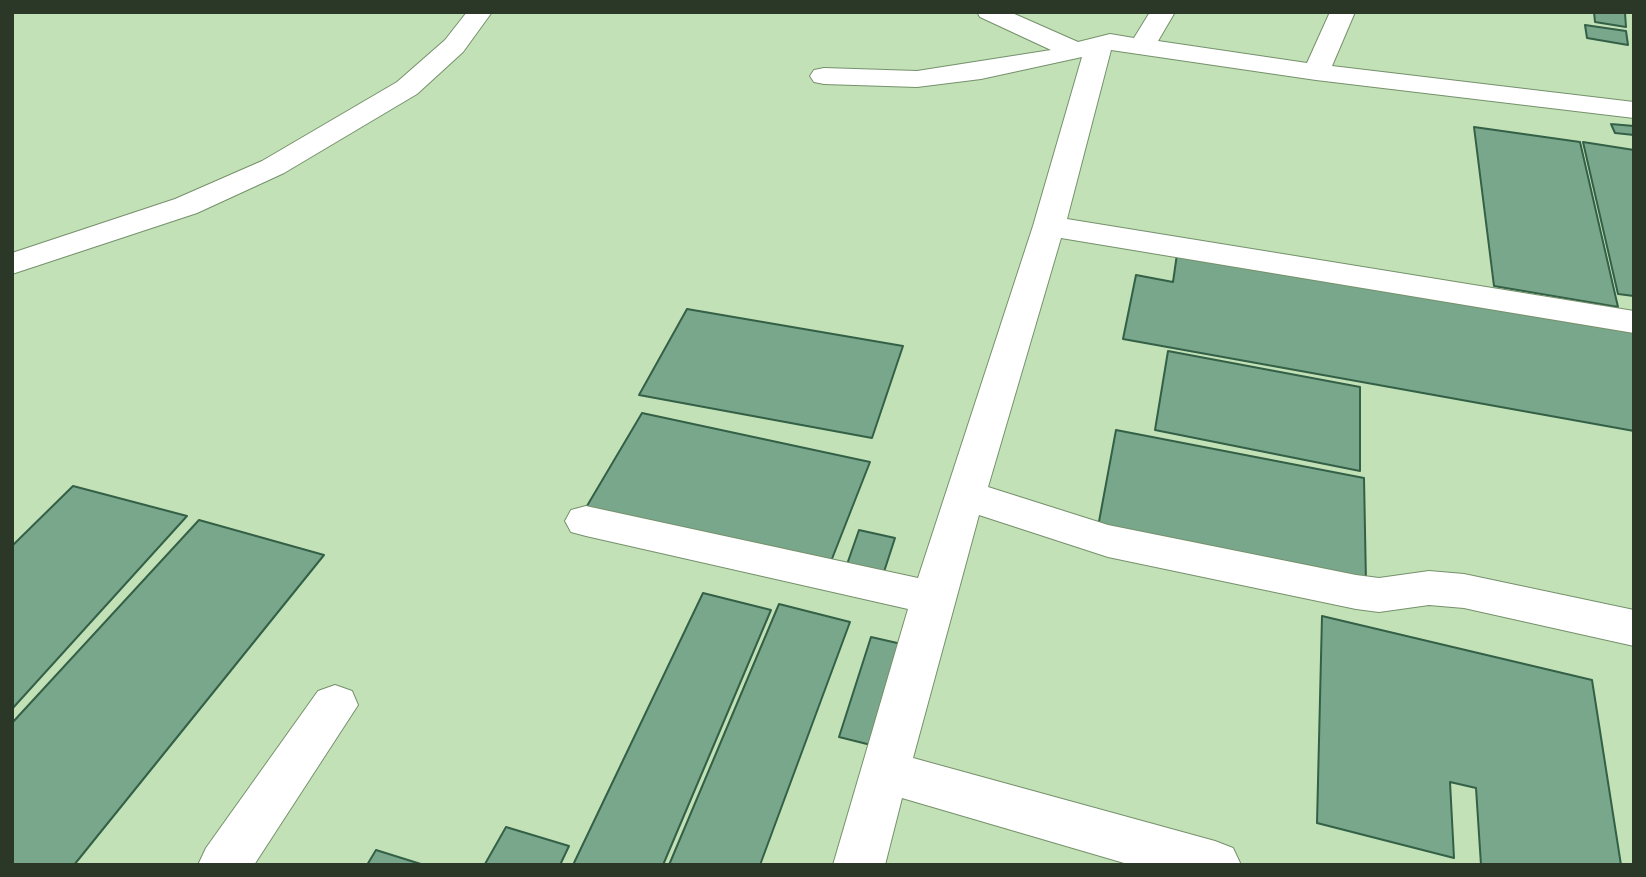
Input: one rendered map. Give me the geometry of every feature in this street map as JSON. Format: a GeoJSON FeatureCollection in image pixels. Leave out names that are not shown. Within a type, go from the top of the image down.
{"type":"FeatureCollection","features":[{"type":"Feature","properties":{"kind":"street"},"geometry":{"type":"LineString","coordinates":[[12,264],[186,206],[273,167],[339,131],[407,88],[454,46],[480,12]]}},
{"type":"Feature","properties":{"kind":"street"},"geometry":{"type":"LineString","coordinates":[[989,12],[1086,47]]}},
{"type":"Feature","properties":{"kind":"street"},"geometry":{"type":"LineString","coordinates":[[1141,47],[1163,12]]}},
{"type":"Feature","properties":{"kind":"street"},"geometry":{"type":"LineString","coordinates":[[1316,72],[1343,12]]}},
{"type":"Feature","properties":{"kind":"street"},"geometry":{"type":"LineString","coordinates":[[824,76],[916,79],[1042,60],[1110,42],[1316,72],[1634,110]]}},
{"type":"Feature","properties":{"kind":"street"},"geometry":{"type":"LineString","coordinates":[[859,865],[933,598],[1049,226],[1086,47]]}},
{"type":"Feature","properties":{"kind":"street"},"geometry":{"type":"LineString","coordinates":[[1049,226],[1634,322]]}},
{"type":"Feature","properties":{"kind":"street"},"geometry":{"type":"LineString","coordinates":[[965,495],[1108,541],[1356,592],[1379,595],[1429,588],[1464,592],[1634,628]]}},
{"type":"Feature","properties":{"kind":"street"},"geometry":{"type":"LineString","coordinates":[[586,520],[933,598]]}},
{"type":"Feature","properties":{"kind":"street"},"geometry":{"type":"LineString","coordinates":[[224,865],[335,705]]}},
{"type":"Feature","properties":{"kind":"street"},"geometry":{"type":"LineString","coordinates":[[886,772],[1215,865]]}},
{"type":"Feature","properties":{"kind":"building"},"geometry":{"type":"Polygon","coordinates":[[[1594,12],[1625,13],[1626,27],[1595,22],[1594,12]]]}},
{"type":"Feature","properties":{"kind":"building"},"geometry":{"type":"Polygon","coordinates":[[[1585,25],[1626,31],[1628,45],[1587,38],[1585,25]]]}},
{"type":"Feature","properties":{"kind":"building"},"geometry":{"type":"Polygon","coordinates":[[[1611,124],[1634,126],[1634,135],[1615,133],[1611,124]]]}},
{"type":"Feature","properties":{"kind":"building"},"geometry":{"type":"Polygon","coordinates":[[[1474,127],[1580,142],[1618,307],[1494,286],[1474,127]]]}},
{"type":"Feature","properties":{"kind":"building"},"geometry":{"type":"Polygon","coordinates":[[[1583,142],[1634,150],[1634,296],[1618,294],[1583,142]]]}},
{"type":"Feature","properties":{"kind":"building"},"geometry":{"type":"Polygon","coordinates":[[[1177,254],[1634,329],[1634,431],[1123,339],[1136,275],[1173,282],[1177,254]]]}},
{"type":"Feature","properties":{"kind":"building"},"geometry":{"type":"Polygon","coordinates":[[[687,309],[903,346],[872,438],[639,395],[687,309]]]}},
{"type":"Feature","properties":{"kind":"building"},"geometry":{"type":"Polygon","coordinates":[[[1168,351],[1360,387],[1360,471],[1155,430],[1168,351]]]}},
{"type":"Feature","properties":{"kind":"building"},"geometry":{"type":"Polygon","coordinates":[[[642,413],[870,462],[828,569],[584,511],[642,413]]]}},
{"type":"Feature","properties":{"kind":"building"},"geometry":{"type":"Polygon","coordinates":[[[1116,430],[1364,478],[1366,583],[1098,527],[1116,430]]]}},
{"type":"Feature","properties":{"kind":"building"},"geometry":{"type":"Polygon","coordinates":[[[73,486],[187,516],[12,709],[12,546],[73,486]]]}},
{"type":"Feature","properties":{"kind":"building"},"geometry":{"type":"Polygon","coordinates":[[[199,520],[324,555],[74,865],[12,865],[12,723],[199,520]]]}},
{"type":"Feature","properties":{"kind":"building"},"geometry":{"type":"Polygon","coordinates":[[[859,530],[895,538],[881,581],[844,573],[859,530]]]}},
{"type":"Feature","properties":{"kind":"building"},"geometry":{"type":"Polygon","coordinates":[[[703,593],[771,610],[663,865],[573,865],[703,593]]]}},
{"type":"Feature","properties":{"kind":"building"},"geometry":{"type":"Polygon","coordinates":[[[779,604],[850,622],[760,865],[669,865],[779,604]]]}},
{"type":"Feature","properties":{"kind":"building"},"geometry":{"type":"Polygon","coordinates":[[[1322,616],[1592,680],[1621,865],[1481,865],[1476,788],[1450,782],[1454,858],[1317,823],[1322,616]]]}},
{"type":"Feature","properties":{"kind":"building"},"geometry":{"type":"Polygon","coordinates":[[[871,637],[906,645],[875,746],[839,737],[871,637]]]}},
{"type":"Feature","properties":{"kind":"building"},"geometry":{"type":"Polygon","coordinates":[[[506,827],[569,846],[560,865],[485,864],[506,827]]]}},
{"type":"Feature","properties":{"kind":"building"},"geometry":{"type":"Polygon","coordinates":[[[376,850],[424,865],[367,865],[376,850]]]}}]}
